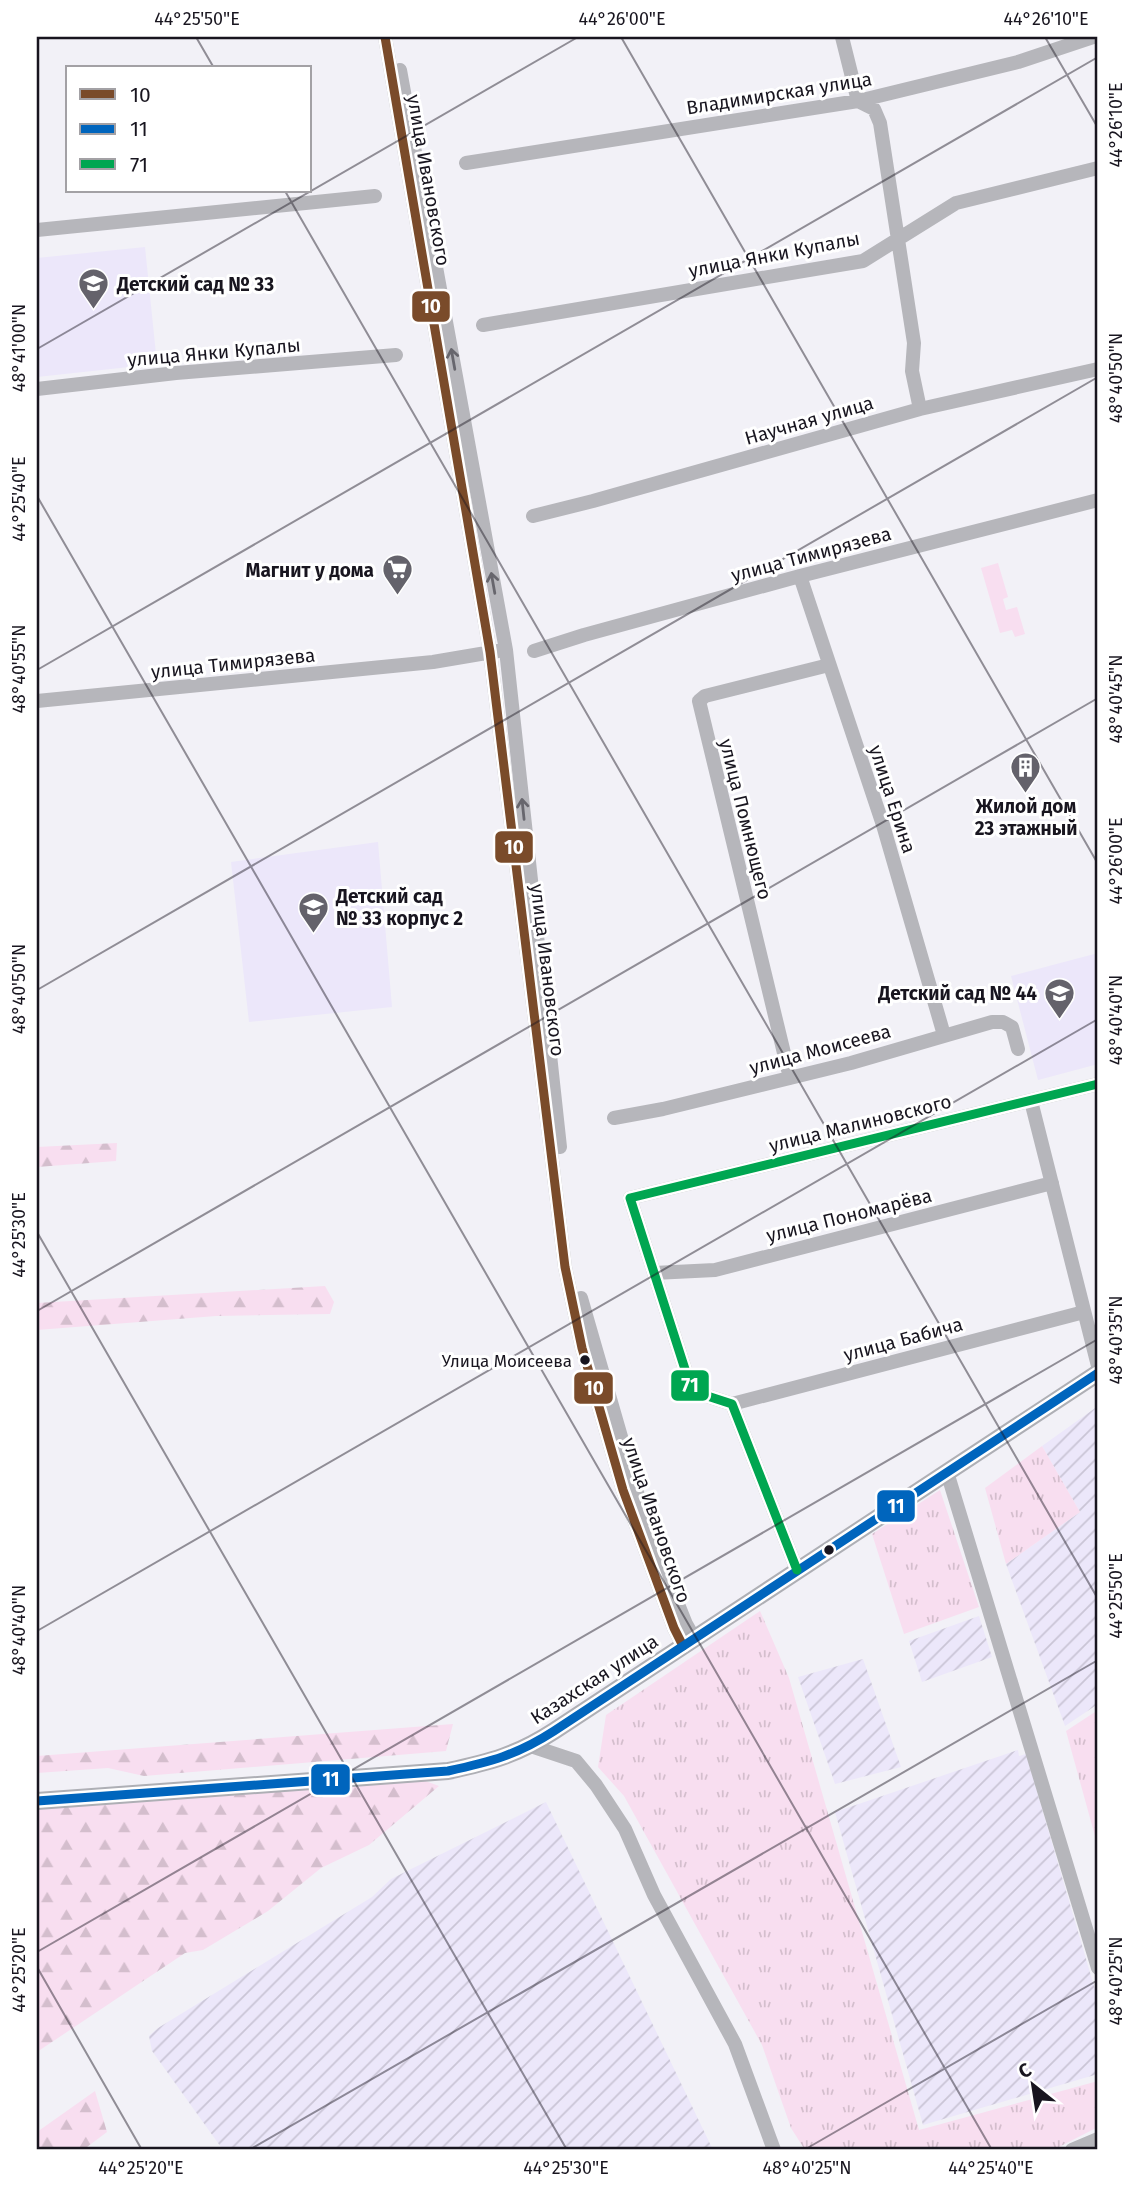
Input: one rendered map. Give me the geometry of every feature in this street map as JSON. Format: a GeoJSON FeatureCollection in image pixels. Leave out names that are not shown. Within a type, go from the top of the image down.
{"type":"FeatureCollection","features":[{"type":"Feature","properties":{"kind":"main road","name":"Казахская улица"},"geometry":{"type":"LineString","coordinates":[[37,1801],[448,1771],[494,1761],[531,1746],[1098,1373]]}},
{"type":"Feature","properties":{"kind":"street","name":"улица Ивановского"},"geometry":{"type":"LineString","coordinates":[[385,37],[490,652],[568,1278],[582,1348],[623,1490],[674,1628],[688,1642]]}},
{"type":"Feature","properties":{"kind":"street","name":"улица Ивановского"},"geometry":{"type":"LineString","coordinates":[[394,37],[506,650],[573,1263],[582,1306],[647,1527],[686,1624],[688,1642]]}},
{"type":"Feature","properties":{"kind":"street"},"geometry":{"type":"LineString","coordinates":[[842,37],[858,101],[874,109],[880,123],[914,344],[912,371],[920,409]]}},
{"type":"Feature","properties":{"kind":"street","name":"Владимирская улица"},"geometry":{"type":"LineString","coordinates":[[466,163],[858,101],[1018,62],[1093,37]]}},
{"type":"Feature","properties":{"kind":"street","name":"улица Янки Купалы"},"geometry":{"type":"LineString","coordinates":[[483,325],[863,261],[956,204],[1098,168]]}},
{"type":"Feature","properties":{"kind":"street"},"geometry":{"type":"LineString","coordinates":[[37,230],[375,196]]}},
{"type":"Feature","properties":{"kind":"street","name":"улица Янки Купалы"},"geometry":{"type":"LineString","coordinates":[[37,389],[176,373],[396,355]]}},
{"type":"Feature","properties":{"kind":"street","name":"Научная улица"},"geometry":{"type":"LineString","coordinates":[[533,516],[593,502],[920,409],[1098,369]]}},
{"type":"Feature","properties":{"kind":"street","name":"улица Тимирязева"},"geometry":{"type":"LineString","coordinates":[[534,651],[800,576],[1098,500]]}},
{"type":"Feature","properties":{"kind":"street","name":"улица Ерина"},"geometry":{"type":"LineString","coordinates":[[800,576],[883,825],[944,1035]]}},
{"type":"Feature","properties":{"kind":"street","name":"улица Тимирязева"},"geometry":{"type":"LineString","coordinates":[[37,701],[433,662],[506,650]]}},
{"type":"Feature","properties":{"kind":"street","name":"улица Помнющего"},"geometry":{"type":"LineString","coordinates":[[790,1078],[699,701],[705,696],[828,665]]}},
{"type":"Feature","properties":{"kind":"street","name":"улица Моисеева"},"geometry":{"type":"LineString","coordinates":[[614,1118],[663,1109],[851,1063],[992,1022],[1003,1022],[1012,1027],[1018,1049]]}},
{"type":"Feature","properties":{"kind":"street","name":"улица Малиновского"},"geometry":{"type":"LineString","coordinates":[[654,1273],[630,1198],[1098,1084]]}},
{"type":"Feature","properties":{"kind":"street"},"geometry":{"type":"LineString","coordinates":[[1031,1101],[1098,1366]]}},
{"type":"Feature","properties":{"kind":"street","name":"улица Пономарёва"},"geometry":{"type":"LineString","coordinates":[[654,1273],[715,1270],[1052,1183]]}},
{"type":"Feature","properties":{"kind":"street"},"geometry":{"type":"LineString","coordinates":[[654,1273],[692,1391],[732,1404],[797,1570]]}},
{"type":"Feature","properties":{"kind":"street","name":"улица Бабича"},"geometry":{"type":"LineString","coordinates":[[732,1404],[1084,1312]]}},
{"type":"Feature","properties":{"kind":"street"},"geometry":{"type":"LineString","coordinates":[[947,1472],[1098,1968]]}},
{"type":"Feature","properties":{"kind":"street"},"geometry":{"type":"LineString","coordinates":[[531,1746],[576,1761],[596,1785],[625,1829],[654,1895],[735,2043],[774,2150]]}},
{"type":"Feature","properties":{"kind":"street"},"geometry":{"type":"LineString","coordinates":[[1072,2150],[1098,2139]]}},
{"type":"Feature","properties":{"kind":"shaded area","name":"Детский сад № 33"},"geometry":{"type":"Polygon","coordinates":[[[145,247],[157,364],[37,377],[37,258],[145,247]]]}},
{"type":"Feature","properties":{"kind":"shaded area","name":"Детский сад № 33 корпус 2"},"geometry":{"type":"Polygon","coordinates":[[[378,842],[392,1007],[249,1022],[231,862],[378,842]]]}},
{"type":"Feature","properties":{"kind":"shaded area","name":"Детский сад № 44"},"geometry":{"type":"Polygon","coordinates":[[[1098,953],[1098,1064],[1038,1080],[1011,976],[1098,953]]]}},
{"type":"Feature","properties":{"kind":"shaded area"},"geometry":{"type":"Polygon","coordinates":[[[1098,1406],[1098,1704],[1065,1726],[1006,1564],[1080,1512],[1042,1446],[1098,1406]]]}},
{"type":"Feature","properties":{"kind":"shaded area"},"geometry":{"type":"Polygon","coordinates":[[[979,1616],[992,1657],[922,1682],[909,1641],[979,1616]]]}},
{"type":"Feature","properties":{"kind":"shaded area"},"geometry":{"type":"Polygon","coordinates":[[[863,1659],[901,1767],[835,1784],[798,1677],[863,1659]]]}},
{"type":"Feature","properties":{"kind":"shaded area"},"geometry":{"type":"Polygon","coordinates":[[[1018,1750],[1019,1756],[1026,1754],[1098,2000],[1098,2074],[923,2125],[835,1812],[1018,1750]]]}},
{"type":"Feature","properties":{"kind":"shaded area"},"geometry":{"type":"Polygon","coordinates":[[[546,1802],[713,2150],[223,2150],[152,2051],[149,2036],[372,1897],[391,1879],[546,1802]]]}},
{"type":"Feature","properties":{"kind":"green space"},"geometry":{"type":"Polygon","coordinates":[[[998,563],[1008,597],[1003,599],[1006,610],[1017,607],[1025,634],[1015,637],[1012,630],[1000,633],[981,568],[998,563]]]}},
{"type":"Feature","properties":{"kind":"green space"},"geometry":{"type":"Polygon","coordinates":[[[117,1143],[116,1161],[37,1167],[37,1147],[117,1143]]]}},
{"type":"Feature","properties":{"kind":"green space"},"geometry":{"type":"Polygon","coordinates":[[[325,1286],[334,1302],[330,1314],[216,1316],[37,1330],[37,1303],[325,1286]]]}},
{"type":"Feature","properties":{"kind":"green space"},"geometry":{"type":"Polygon","coordinates":[[[1042,1446],[1080,1512],[1006,1564],[985,1488],[1042,1446]]]}},
{"type":"Feature","properties":{"kind":"green space"},"geometry":{"type":"Polygon","coordinates":[[[940,1490],[979,1607],[904,1634],[872,1534],[940,1490]]]}},
{"type":"Feature","properties":{"kind":"green space"},"geometry":{"type":"Polygon","coordinates":[[[760,1611],[789,1678],[919,2130],[1098,2081],[1098,2127],[1053,2150],[805,2150],[791,2128],[762,2045],[624,1796],[598,1767],[606,1715],[760,1611]]]}},
{"type":"Feature","properties":{"kind":"green space"},"geometry":{"type":"Polygon","coordinates":[[[1098,1710],[1098,1847],[1066,1731],[1098,1710]]]}},
{"type":"Feature","properties":{"kind":"green space"},"geometry":{"type":"Polygon","coordinates":[[[453,1724],[446,1751],[144,1776],[108,1768],[37,1773],[37,1756],[453,1724]]]}},
{"type":"Feature","properties":{"kind":"green space"},"geometry":{"type":"Polygon","coordinates":[[[420,1779],[439,1786],[369,1845],[321,1868],[268,1911],[203,1950],[185,1953],[37,2052],[37,1808],[420,1779]]]}},
{"type":"Feature","properties":{"kind":"green space"},"geometry":{"type":"Polygon","coordinates":[[[95,2091],[107,2132],[83,2150],[37,2150],[37,2132],[95,2091]]]}},
{"type":"Feature","properties":{"kind":"transit line","name":"10"},"geometry":{"type":"LineString","coordinates":[[385,37],[490,652],[565,1267],[582,1348],[623,1490],[683,1646]]}},
{"type":"Feature","properties":{"kind":"transit line","name":"71"},"geometry":{"type":"LineString","coordinates":[[797,1570],[732,1404],[692,1391],[630,1198],[1098,1084]]}},
{"type":"Feature","properties":{"kind":"transit line","name":"11"},"geometry":{"type":"LineString","coordinates":[[37,1801],[448,1771],[515,1752],[554,1731],[1098,1373]]}},
{"type":"Feature","properties":{"kind":"place","name":"Детский сад № 33"},"geometry":{"type":"Point","coordinates":[94,311]}},
{"type":"Feature","properties":{"kind":"place","name":"Магнит у дома"},"geometry":{"type":"Point","coordinates":[397,597]}},
{"type":"Feature","properties":{"kind":"place","name":"Жилой дом 23 этажный"},"geometry":{"type":"Point","coordinates":[1026,794]}},
{"type":"Feature","properties":{"kind":"place","name":"Детский сад № 33 корпус 2"},"geometry":{"type":"Point","coordinates":[313,934]}},
{"type":"Feature","properties":{"kind":"place","name":"Детский сад № 44"},"geometry":{"type":"Point","coordinates":[1060,1020]}},
{"type":"Feature","properties":{"kind":"place","name":"Улица Моисеева"},"geometry":{"type":"Point","coordinates":[585,1360]}}]}
